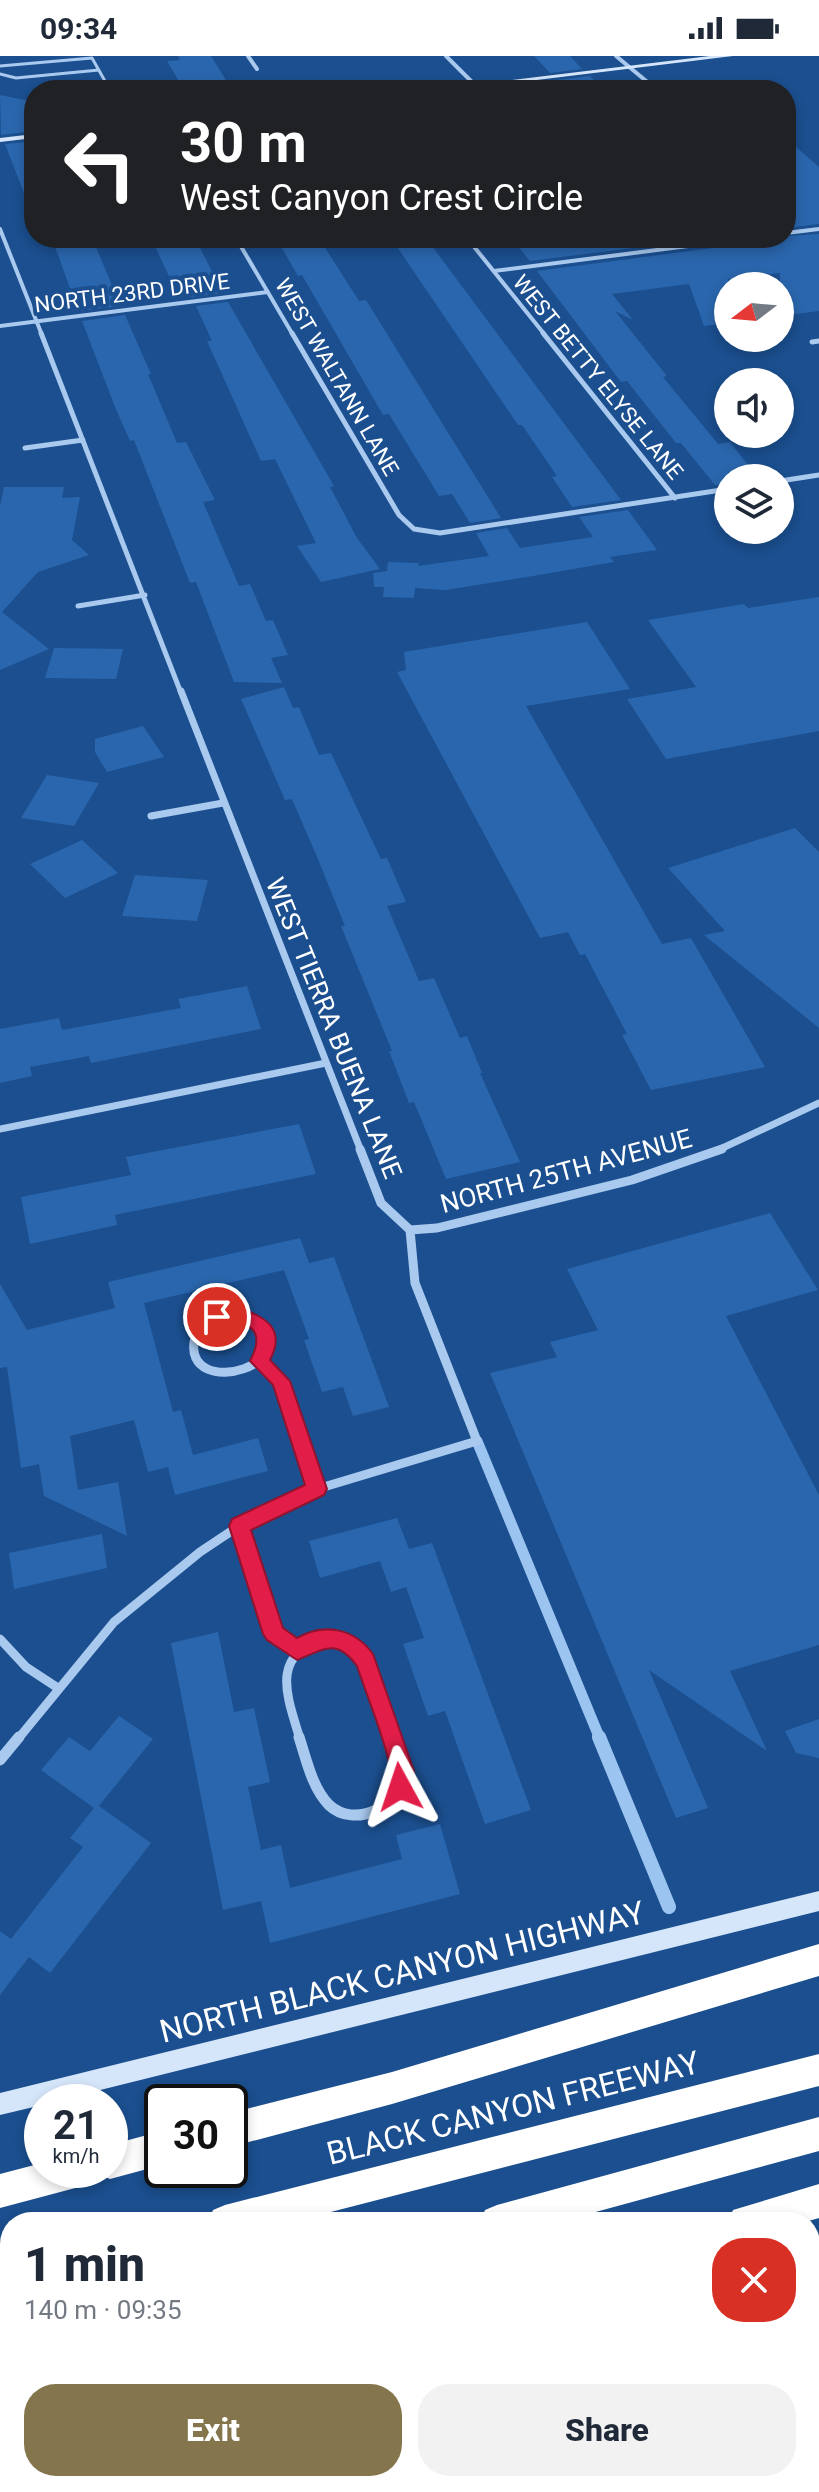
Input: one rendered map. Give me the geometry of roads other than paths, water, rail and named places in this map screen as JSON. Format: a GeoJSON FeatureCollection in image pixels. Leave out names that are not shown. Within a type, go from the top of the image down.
{"type":"FeatureCollection","features":[{"type":"Feature","properties":{"kind":"highway"},"geometry":{"type":"LineString","coordinates":[[248,2125],[392,2088],[819,1960]]}},
{"type":"Feature","properties":{"kind":"highway","name":"BLACK CANYON FREEWAY"},"geometry":{"type":"LineString","coordinates":[[264,2212],[819,2070]]}},
{"type":"Feature","properties":{"kind":"highway"},"geometry":{"type":"LineString","coordinates":[[534,2212],[819,2134]]}},
{"type":"Feature","properties":{"kind":"highway"},"geometry":{"type":"LineString","coordinates":[[0,2191],[24,2185]]}},
{"type":"Feature","properties":{"kind":"highway"},"geometry":{"type":"LineString","coordinates":[[780,2212],[819,2201]]}},
{"type":"Feature","properties":{"kind":"street"},"geometry":{"type":"LineString","coordinates":[[248,56],[257,69]]}},
{"type":"Feature","properties":{"kind":"street"},"geometry":{"type":"LineString","coordinates":[[446,56],[470,80]]}},
{"type":"Feature","properties":{"kind":"street"},"geometry":{"type":"LineString","coordinates":[[616,56],[645,80]]}},
{"type":"Feature","properties":{"kind":"street"},"geometry":{"type":"LineString","coordinates":[[521,80],[729,56]]}},
{"type":"Feature","properties":{"kind":"street"},"geometry":{"type":"LineString","coordinates":[[0,140],[24,137]]}},
{"type":"Feature","properties":{"kind":"street","name":"WEST TIERRA BUENA LANE"},"geometry":{"type":"LineString","coordinates":[[0,229],[381,1203],[410,1230]]}},
{"type":"Feature","properties":{"kind":"street"},"geometry":{"type":"LineString","coordinates":[[796,232],[819,229]]}},
{"type":"Feature","properties":{"kind":"street","name":"WEST WALTANN LANE"},"geometry":{"type":"LineString","coordinates":[[242,248],[399,515],[414,529],[440,533],[675,498]]}},
{"type":"Feature","properties":{"kind":"street","name":"WEST BETTY ELYSE LANE"},"geometry":{"type":"LineString","coordinates":[[475,248],[675,498]]}},
{"type":"Feature","properties":{"kind":"street"},"geometry":{"type":"LineString","coordinates":[[494,271],[674,248]]}},
{"type":"Feature","properties":{"kind":"street","name":"NORTH 23RD DRIVE"},"geometry":{"type":"LineString","coordinates":[[0,326],[268,292]]}},
{"type":"Feature","properties":{"kind":"street"},"geometry":{"type":"LineString","coordinates":[[812,342],[819,341]]}},
{"type":"Feature","properties":{"kind":"street"},"geometry":{"type":"LineString","coordinates":[[25,448],[83,440]]}},
{"type":"Feature","properties":{"kind":"street"},"geometry":{"type":"LineString","coordinates":[[794,479],[819,475]]}},
{"type":"Feature","properties":{"kind":"street"},"geometry":{"type":"LineString","coordinates":[[675,498],[714,491]]}},
{"type":"Feature","properties":{"kind":"street"},"geometry":{"type":"LineString","coordinates":[[78,606],[145,595]]}},
{"type":"Feature","properties":{"kind":"street"},"geometry":{"type":"LineString","coordinates":[[151,816],[223,803]]}},
{"type":"Feature","properties":{"kind":"street"},"geometry":{"type":"LineString","coordinates":[[0,1129],[326,1063]]}},
{"type":"Feature","properties":{"kind":"street","name":"NORTH 25TH AVENUE"},"geometry":{"type":"LineString","coordinates":[[410,1230],[437,1228],[632,1180],[733,1145],[819,1103]]}},
{"type":"Feature","properties":{"kind":"street"},"geometry":{"type":"LineString","coordinates":[[0,1760],[114,1622],[200,1552],[239,1526],[317,1489],[477,1441],[415,1283],[410,1230]]}},
{"type":"Feature","properties":{"kind":"street"},"geometry":{"type":"LineString","coordinates":[[237,1314],[254,1320],[265,1331],[268,1347],[260,1361],[244,1372],[224,1374],[206,1368],[195,1356],[194,1341],[202,1326],[217,1317],[237,1314]]}},
{"type":"Feature","properties":{"kind":"street"},"geometry":{"type":"LineString","coordinates":[[260,1361],[281,1381],[317,1489]]}},
{"type":"Feature","properties":{"kind":"street"},"geometry":{"type":"LineString","coordinates":[[239,1526],[274,1634],[297,1650]]}},
{"type":"Feature","properties":{"kind":"street"},"geometry":{"type":"LineString","coordinates":[[326,1638],[343,1640],[357,1649],[366,1661],[403,1771],[400,1787],[390,1802],[376,1811],[359,1815],[342,1813],[327,1804],[317,1790],[284,1678],[287,1663],[297,1650],[326,1638]]}},
{"type":"Feature","properties":{"kind":"street"},"geometry":{"type":"LineString","coordinates":[[0,1639],[26,1667],[58,1688]]}},
{"type":"Feature","properties":{"kind":"street","name":"NORTH BLACK CANYON HIGHWAY"},"geometry":{"type":"LineString","coordinates":[[0,2104],[819,1901]]}},
{"type":"Feature","properties":{"kind":"lane"},"geometry":{"type":"LineString","coordinates":[[0,66],[85,57],[92,58],[104,80]]}},
{"type":"Feature","properties":{"kind":"lane"},"geometry":{"type":"LineString","coordinates":[[0,74],[16,78],[99,70]]}},
{"type":"Feature","properties":{"kind":"waterway"},"geometry":{"type":"LineString","coordinates":[[477,1441],[600,1739]]}},
{"type":"Feature","properties":{"kind":"waterway"},"geometry":{"type":"LineString","coordinates":[[599,1737],[669,1907]]}}]}
